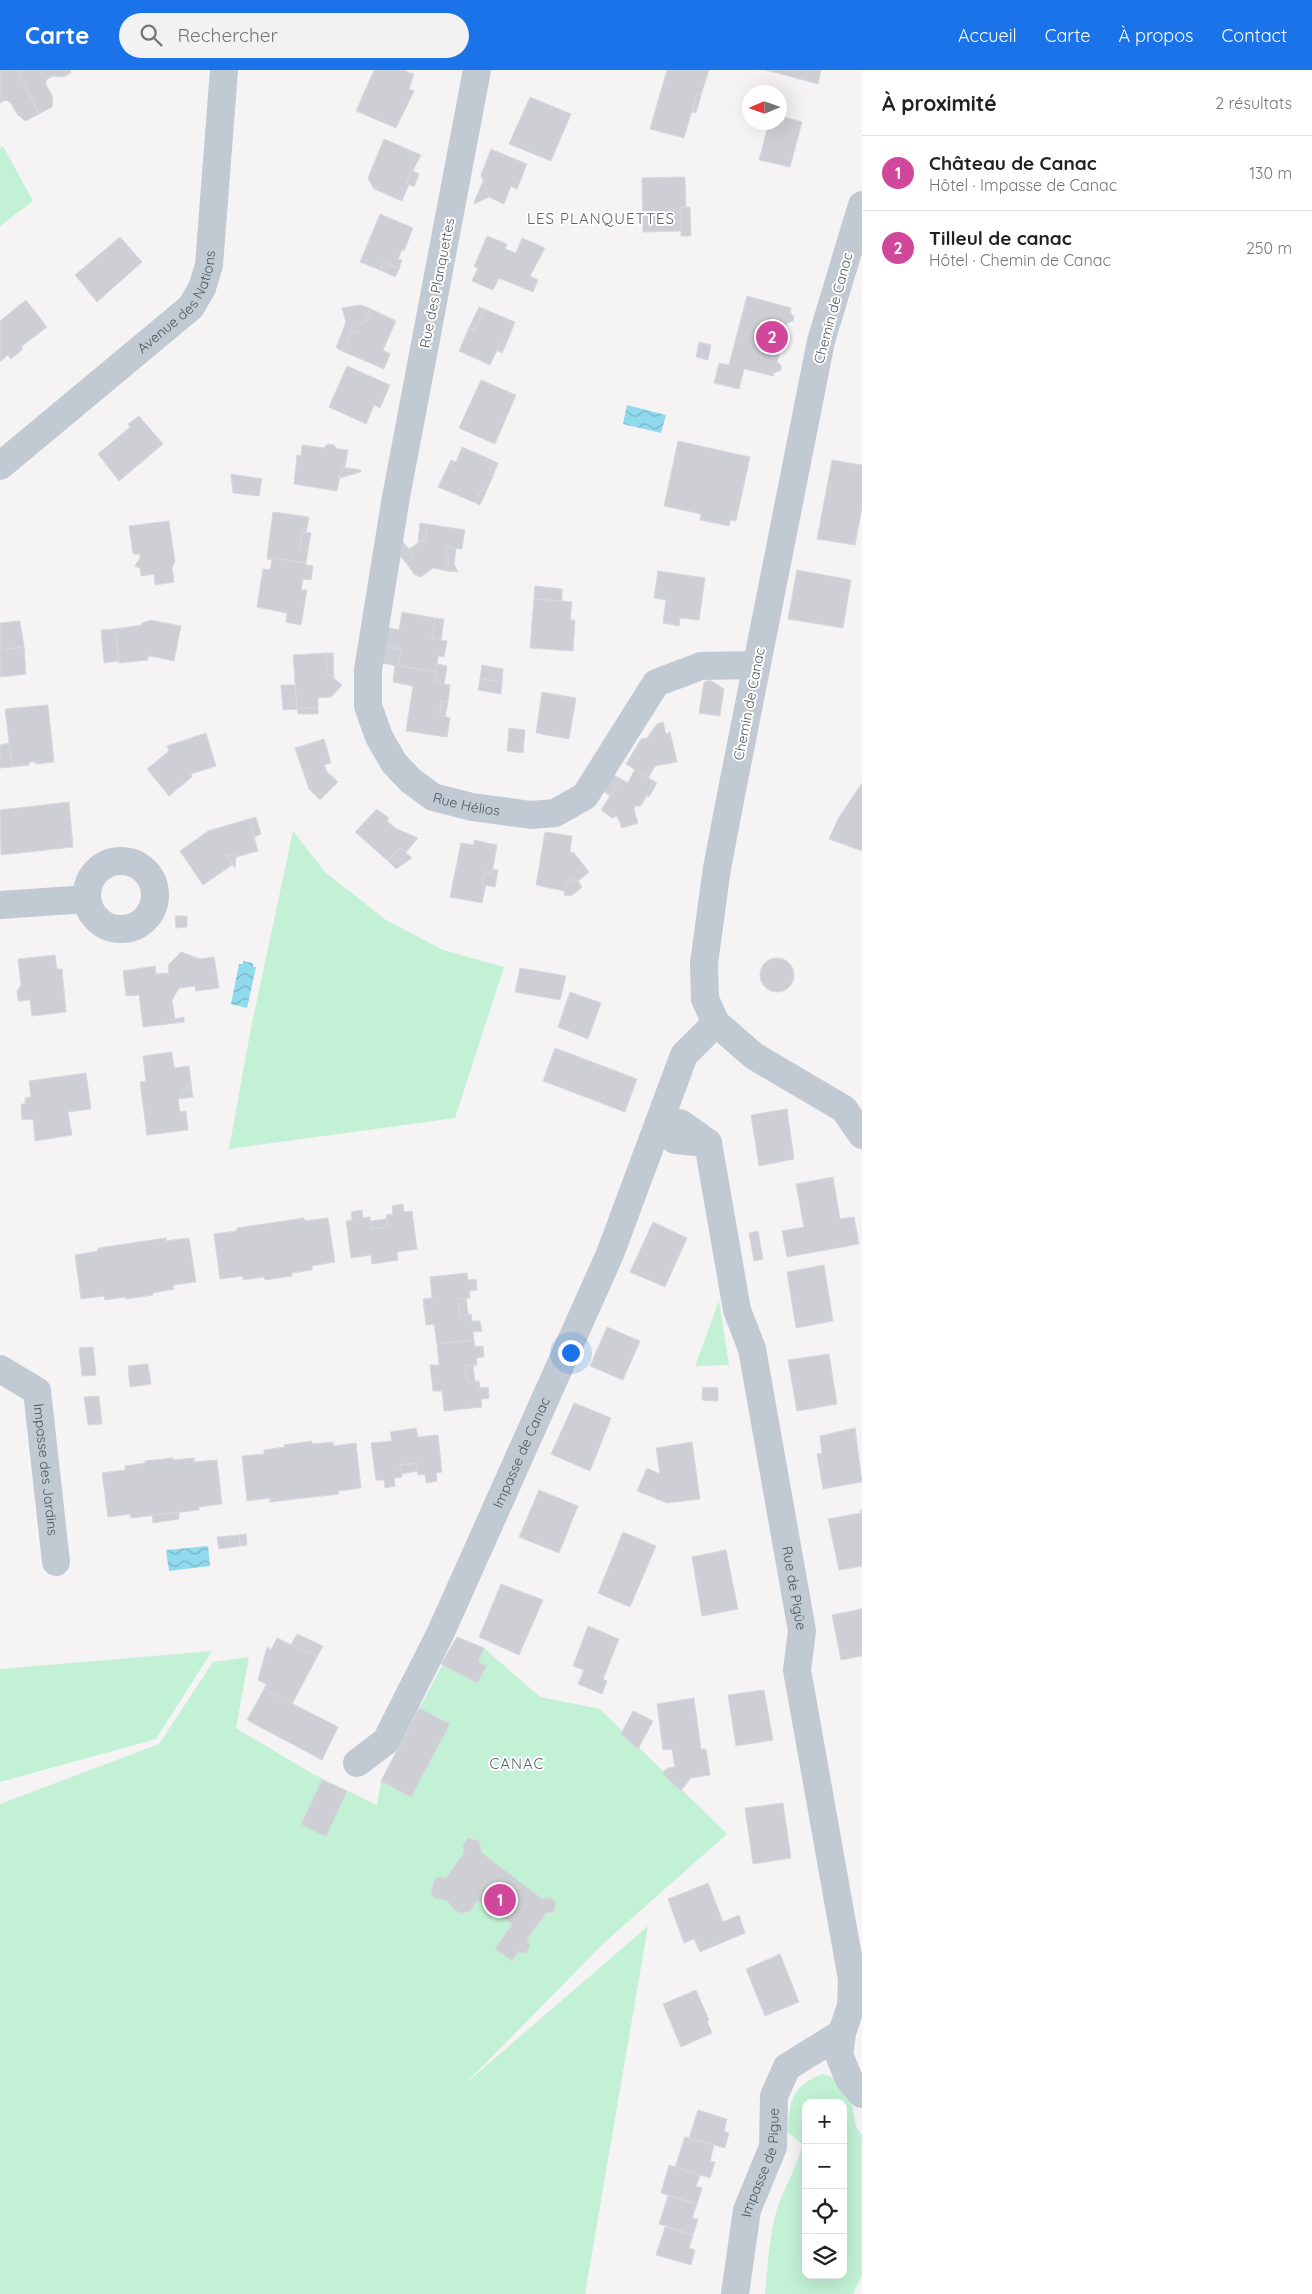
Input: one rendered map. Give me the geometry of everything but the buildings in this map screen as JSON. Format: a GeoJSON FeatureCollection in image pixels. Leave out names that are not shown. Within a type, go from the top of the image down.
{"type":"FeatureCollection","features":[{"type":"Feature","properties":{"kind":"street","name":"Avenue des Nations"},"geometry":{"type":"LineString","coordinates":[[0,466],[191,307],[202,288],[208,266],[224,70]]}},
{"type":"Feature","properties":{"kind":"street","name":"Rue des Planquettes"},"geometry":{"type":"LineString","coordinates":[[396,497],[477,70]]}},
{"type":"Feature","properties":{"kind":"street","name":"Chemin de Canac"},"geometry":{"type":"LineString","coordinates":[[862,205],[821,341],[717,868],[704,963],[705,999],[716,1023],[754,1056],[844,1109],[862,1135]]}},
{"type":"Feature","properties":{"kind":"street","name":"Rue Hélios"},"geometry":{"type":"LineString","coordinates":[[396,497],[369,662],[368,706],[379,737],[394,763],[410,780],[433,797],[472,807],[530,815],[555,813],[585,796],[656,683],[701,666],[756,665]]}},
{"type":"Feature","properties":{"kind":"street"},"geometry":{"type":"LineString","coordinates":[[0,906],[87,899]]}},
{"type":"Feature","properties":{"kind":"street"},"geometry":{"type":"LineString","coordinates":[[659,1125],[684,1055],[716,1023]]}},
{"type":"Feature","properties":{"kind":"street","name":"Rue de Pigüe"},"geometry":{"type":"LineString","coordinates":[[659,1125],[675,1140],[708,1143],[737,1310],[752,1349],[802,1631],[797,1670],[852,1979],[851,2006],[842,2033],[839,2056],[849,2079],[862,2094]]}},
{"type":"Feature","properties":{"kind":"street","name":"Impasse de Canac"},"geometry":{"type":"LineString","coordinates":[[357,1762],[386,1741],[450,1613],[610,1254],[659,1125]]}},
{"type":"Feature","properties":{"kind":"street","name":"Impasse des Jardins"},"geometry":{"type":"LineString","coordinates":[[0,1370],[37,1391],[56,1562]]}},
{"type":"Feature","properties":{"kind":"street"},"geometry":{"type":"LineString","coordinates":[[842,2033],[862,2062]]}},
{"type":"Feature","properties":{"kind":"street","name":"Impasse de Pigue"},"geometry":{"type":"LineString","coordinates":[[735,2294],[747,2210],[772,2147],[774,2096],[787,2067],[842,2033]]}},
{"type":"Feature","properties":{"kind":"green space"},"geometry":{"type":"Polygon","coordinates":[[[3,146],[33,201],[0,226],[0,148],[3,146]]]}},
{"type":"Feature","properties":{"kind":"green space"},"geometry":{"type":"Polygon","coordinates":[[[293,831],[325,872],[386,920],[443,950],[504,967],[455,1118],[229,1149],[251,1028],[293,831]]]}},
{"type":"Feature","properties":{"kind":"green space"},"geometry":{"type":"Polygon","coordinates":[[[719,1301],[729,1365],[695,1366],[719,1301]]]}},
{"type":"Feature","properties":{"kind":"green space"},"geometry":{"type":"Polygon","coordinates":[[[457,1637],[484,1648],[540,1697],[600,1709],[727,1834],[605,1942],[465,2084],[648,1926],[585,2294],[0,2294],[0,1804],[159,1744],[213,1662],[249,1657],[236,1728],[313,1774],[377,1805],[381,1781],[457,1637]]]}},
{"type":"Feature","properties":{"kind":"green space"},"geometry":{"type":"Polygon","coordinates":[[[212,1651],[156,1739],[0,1782],[0,1669],[212,1651]]]}},
{"type":"Feature","properties":{"kind":"green space"},"geometry":{"type":"Polygon","coordinates":[[[822,2074],[837,2079],[850,2089],[856,2127],[862,2135],[862,2275],[853,2294],[765,2294],[774,2219],[802,2144],[787,2132],[791,2103],[797,2090],[803,2084],[822,2074]]]}},
{"type":"Feature","properties":{"kind":"water"},"geometry":{"type":"Polygon","coordinates":[[[627,405],[666,415],[661,433],[623,424],[627,405]]]}},
{"type":"Feature","properties":{"kind":"water"},"geometry":{"type":"Polygon","coordinates":[[[243,961],[253,963],[253,967],[256,967],[247,1008],[231,1004],[239,964],[243,964],[243,961]]]}},
{"type":"Feature","properties":{"kind":"water"},"geometry":{"type":"Polygon","coordinates":[[[208,1546],[210,1566],[169,1571],[166,1550],[208,1546]]]}},
{"type":"Feature","properties":{"kind":"place","name":"Tilleul de canac"},"geometry":{"type":"Point","coordinates":[772,337]}},
{"type":"Feature","properties":{"kind":"place","name":"Château de Canac"},"geometry":{"type":"Point","coordinates":[500,1900]}},
{"type":"Feature","properties":{"kind":"district","name":"LES PLANQUETTES"},"geometry":{"type":"Point","coordinates":[601,218]}},
{"type":"Feature","properties":{"kind":"district","name":"CANAC"},"geometry":{"type":"Point","coordinates":[517,1763]}}]}
